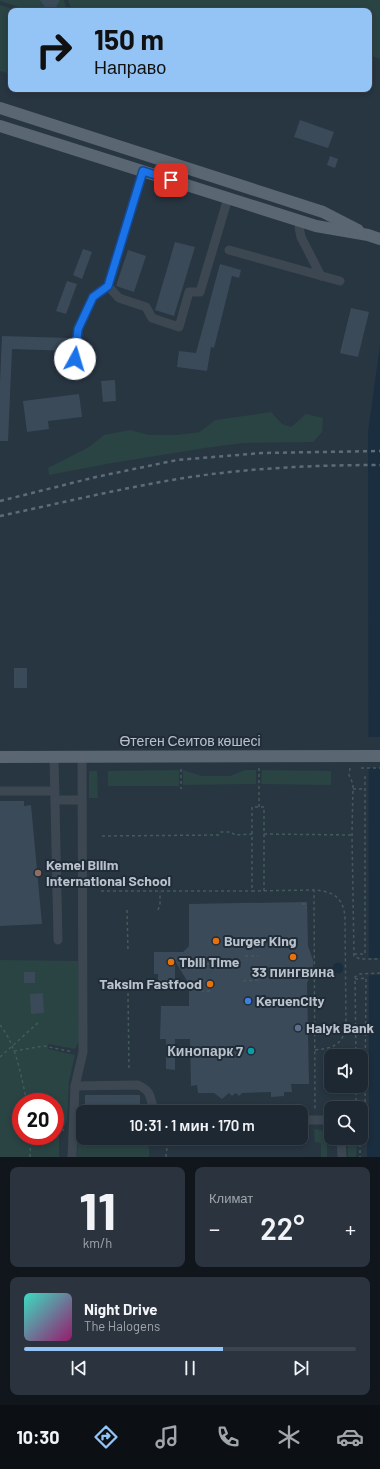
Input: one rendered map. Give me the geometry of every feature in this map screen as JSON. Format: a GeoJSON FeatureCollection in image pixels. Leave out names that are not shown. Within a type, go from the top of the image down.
{"type":"FeatureCollection","features":[{"type":"Feature","properties":{"kind":"main road"},"geometry":{"type":"LineString","coordinates":[[0,108],[323,212],[368,235]]}},
{"type":"Feature","properties":{"kind":"main road"},"geometry":{"type":"LineString","coordinates":[[0,126],[316,226],[368,235],[380,239]]}},
{"type":"Feature","properties":{"kind":"main road"},"geometry":{"type":"LineString","coordinates":[[137,152],[138,170]]}},
{"type":"Feature","properties":{"kind":"main road","name":"Өтеген Сеитов көшесі"},"geometry":{"type":"LineString","coordinates":[[0,757],[380,756]]}},
{"type":"Feature","properties":{"kind":"street"},"geometry":{"type":"LineString","coordinates":[[75,359],[78,329],[81,322],[93,297],[108,286],[138,170]]}},
{"type":"Feature","properties":{"kind":"street"},"geometry":{"type":"LineString","coordinates":[[108,286],[119,298],[146,307],[152,318],[179,327],[189,292],[200,292],[228,198]]}},
{"type":"Feature","properties":{"kind":"street"},"geometry":{"type":"LineString","coordinates":[[301,221],[299,227],[301,237],[321,276]]}},
{"type":"Feature","properties":{"kind":"street"},"geometry":{"type":"LineString","coordinates":[[229,250],[340,281]]}},
{"type":"Feature","properties":{"kind":"street"},"geometry":{"type":"LineString","coordinates":[[72,1157],[75,1086],[83,1054],[82,756]]}},
{"type":"Feature","properties":{"kind":"street"},"geometry":{"type":"LineString","coordinates":[[54,757],[58,940]]}},
{"type":"Feature","properties":{"kind":"street"},"geometry":{"type":"LineString","coordinates":[[0,791],[55,795],[82,800]]}},
{"type":"Feature","properties":{"kind":"street"},"geometry":{"type":"LineString","coordinates":[[75,1086],[138,1085],[150,1094],[153,1105]]}},
{"type":"Feature","properties":{"kind":"street"},"geometry":{"type":"LineString","coordinates":[[308,1120],[324,1120]]}},
{"type":"Feature","properties":{"kind":"street"},"geometry":{"type":"LineString","coordinates":[[342,1145],[342,1157]]}},
{"type":"Feature","properties":{"kind":"path"},"geometry":{"type":"LineString","coordinates":[[259,768],[259,807]]}},
{"type":"Feature","properties":{"kind":"path"},"geometry":{"type":"LineString","coordinates":[[350,768],[349,775],[353,784],[352,834],[354,954],[355,957],[360,959],[380,959]]}},
{"type":"Feature","properties":{"kind":"path"},"geometry":{"type":"LineString","coordinates":[[361,768],[380,768]]}},
{"type":"Feature","properties":{"kind":"path"},"geometry":{"type":"LineString","coordinates":[[181,769],[181,789]]}},
{"type":"Feature","properties":{"kind":"path"},"geometry":{"type":"LineString","coordinates":[[354,954],[365,954],[365,774]]}},
{"type":"Feature","properties":{"kind":"path"},"geometry":{"type":"LineString","coordinates":[[353,789],[365,789]]}},
{"type":"Feature","properties":{"kind":"path"},"geometry":{"type":"LineString","coordinates":[[252,891],[252,807],[264,807],[264,891]]}},
{"type":"Feature","properties":{"kind":"path"},"geometry":{"type":"LineString","coordinates":[[102,836],[216,835],[222,832],[231,832],[235,835],[252,834]]}},
{"type":"Feature","properties":{"kind":"path"},"geometry":{"type":"LineString","coordinates":[[264,834],[352,834]]}},
{"type":"Feature","properties":{"kind":"path"},"geometry":{"type":"LineString","coordinates":[[314,890],[316,1115]]}},
{"type":"Feature","properties":{"kind":"path"},"geometry":{"type":"LineString","coordinates":[[101,891],[314,890],[325,891],[337,897],[345,910],[346,1028],[344,1035],[335,1046],[315,1050]]}},
{"type":"Feature","properties":{"kind":"path"},"geometry":{"type":"LineString","coordinates":[[158,910],[160,905],[160,891]]}},
{"type":"Feature","properties":{"kind":"path"},"geometry":{"type":"LineString","coordinates":[[302,904],[305,904],[306,908]]}},
{"type":"Feature","properties":{"kind":"path"},"geometry":{"type":"LineString","coordinates":[[127,910],[128,951]]}},
{"type":"Feature","properties":{"kind":"path"},"geometry":{"type":"LineString","coordinates":[[245,956],[258,956]]}},
{"type":"Feature","properties":{"kind":"path"},"geometry":{"type":"LineString","coordinates":[[200,964],[211,964]]}},
{"type":"Feature","properties":{"kind":"path"},"geometry":{"type":"LineString","coordinates":[[356,1049],[355,979],[356,976],[360,974],[380,973]]}},
{"type":"Feature","properties":{"kind":"path"},"geometry":{"type":"LineString","coordinates":[[355,979],[366,978],[365,1101]]}},
{"type":"Feature","properties":{"kind":"path"},"geometry":{"type":"LineString","coordinates":[[243,981],[260,980]]}},
{"type":"Feature","properties":{"kind":"path"},"geometry":{"type":"LineString","coordinates":[[201,991],[212,991]]}},
{"type":"Feature","properties":{"kind":"path"},"geometry":{"type":"LineString","coordinates":[[128,993],[129,1069]]}},
{"type":"Feature","properties":{"kind":"path"},"geometry":{"type":"LineString","coordinates":[[0,1057],[40,1021]]}},
{"type":"Feature","properties":{"kind":"path"},"geometry":{"type":"LineString","coordinates":[[0,1026],[6,1032],[13,1051],[25,1093]]}},
{"type":"Feature","properties":{"kind":"path"},"geometry":{"type":"LineString","coordinates":[[13,1051],[44,1046],[83,1054]]}},
{"type":"Feature","properties":{"kind":"path"},"geometry":{"type":"LineString","coordinates":[[30,1157],[31,1145]]}},
{"type":"Feature","properties":{"kind":"path"},"geometry":{"type":"LineString","coordinates":[[166,1157],[167,1145]]}},
{"type":"Feature","properties":{"kind":"path"},"geometry":{"type":"LineString","coordinates":[[360,1145],[360,1157]]}},
{"type":"Feature","properties":{"kind":"green space"},"geometry":{"type":"Polygon","coordinates":[[[64,0],[66,8],[22,8],[0,1],[64,0]]]}},
{"type":"Feature","properties":{"kind":"green space"},"geometry":{"type":"Polygon","coordinates":[[[68,0],[380,0],[380,59],[372,56],[372,8],[71,8],[68,0]]]}},
{"type":"Feature","properties":{"kind":"green space"},"geometry":{"type":"Polygon","coordinates":[[[0,5],[10,8],[8,8],[8,73],[0,71],[0,5]]]}},
{"type":"Feature","properties":{"kind":"green space"},"geometry":{"type":"Polygon","coordinates":[[[271,412],[282,424],[291,427],[306,414],[323,418],[322,432],[313,442],[243,443],[112,463],[49,475],[48,468],[89,447],[104,435],[130,430],[149,435],[177,435],[200,432],[215,420],[271,412]]]}},
{"type":"Feature","properties":{"kind":"green space"},"geometry":{"type":"Polygon","coordinates":[[[179,770],[179,786],[108,786],[108,771],[179,770]]]}},
{"type":"Feature","properties":{"kind":"green space"},"geometry":{"type":"Polygon","coordinates":[[[183,770],[202,776],[230,776],[245,770],[256,770],[256,784],[183,785],[183,770]]]}},
{"type":"Feature","properties":{"kind":"green space"},"geometry":{"type":"Polygon","coordinates":[[[262,770],[331,771],[331,785],[261,784],[262,770]]]}},
{"type":"Feature","properties":{"kind":"green space"},"geometry":{"type":"Polygon","coordinates":[[[89,771],[97,771],[98,798],[89,798],[89,771]]]}},
{"type":"Feature","properties":{"kind":"green space"},"geometry":{"type":"Polygon","coordinates":[[[0,960],[78,961],[79,1041],[75,1049],[48,1044],[48,1049],[75,1055],[69,1081],[67,1119],[65,1126],[64,1093],[12,1093],[12,1145],[59,1145],[59,1157],[0,1157],[0,960]]]}},
{"type":"Feature","properties":{"kind":"green space"},"geometry":{"type":"Polygon","coordinates":[[[314,1129],[324,1131],[324,1145],[327,1145],[327,1157],[321,1157],[321,1143],[315,1142],[314,1129]]]}},
{"type":"Feature","properties":{"kind":"green space"},"geometry":{"type":"Polygon","coordinates":[[[78,1145],[148,1145],[149,1149],[149,1157],[77,1157],[78,1145]]]}},
{"type":"Feature","properties":{"kind":"green space"},"geometry":{"type":"Polygon","coordinates":[[[348,1145],[357,1145],[356,1157],[348,1157],[348,1145]]]}},
{"type":"Feature","properties":{"kind":"water"},"geometry":{"type":"Polygon","coordinates":[[[380,345],[380,1157],[367,1157],[369,1109],[368,432],[380,345]]]}},
{"type":"Feature","properties":{"kind":"water"},"geometry":{"type":"Polygon","coordinates":[[[338,962],[342,964],[344,968],[342,972],[338,974],[334,972],[332,968],[334,964],[338,962]]]}},
{"type":"Feature","properties":{"kind":"pier"},"geometry":{"type":"Polygon","coordinates":[[[366,737],[380,737],[380,768],[366,768],[366,737]]]}},
{"type":"Feature","properties":{"kind":"pier"},"geometry":{"type":"Polygon","coordinates":[[[367,958],[380,958],[380,975],[367,975],[367,958]]]}},
{"type":"Feature","properties":{"kind":"building"},"geometry":{"type":"Polygon","coordinates":[[[40,0],[60,0],[56,7],[45,7],[40,0]]]}},
{"type":"Feature","properties":{"kind":"building"},"geometry":{"type":"Polygon","coordinates":[[[300,120],[334,132],[328,148],[294,137],[300,120]]]}},
{"type":"Feature","properties":{"kind":"building"},"geometry":{"type":"Polygon","coordinates":[[[330,156],[338,159],[335,168],[327,165],[330,156]]]}},
{"type":"Feature","properties":{"kind":"building"},"geometry":{"type":"Polygon","coordinates":[[[175,242],[195,247],[174,316],[155,310],[175,242]]]}},
{"type":"Feature","properties":{"kind":"building"},"geometry":{"type":"Polygon","coordinates":[[[83,249],[92,252],[82,279],[73,275],[83,249]]]}},
{"type":"Feature","properties":{"kind":"building"},"geometry":{"type":"Polygon","coordinates":[[[128,250],[146,256],[134,292],[116,286],[128,250]]]}},
{"type":"Feature","properties":{"kind":"building"},"geometry":{"type":"Polygon","coordinates":[[[220,264],[241,270],[239,278],[232,276],[214,348],[211,347],[207,371],[177,367],[179,351],[196,353],[220,264]]]}},
{"type":"Feature","properties":{"kind":"building"},"geometry":{"type":"Polygon","coordinates":[[[67,281],[77,284],[66,314],[56,311],[67,281]]]}},
{"type":"Feature","properties":{"kind":"building"},"geometry":{"type":"Polygon","coordinates":[[[351,308],[369,312],[358,357],[340,353],[351,308]]]}},
{"type":"Feature","properties":{"kind":"building"},"geometry":{"type":"Polygon","coordinates":[[[2,336],[70,338],[69,351],[12,349],[8,441],[0,441],[2,336]]]}},
{"type":"Feature","properties":{"kind":"building"},"geometry":{"type":"Polygon","coordinates":[[[115,380],[116,401],[103,402],[101,381],[115,380]]]}},
{"type":"Feature","properties":{"kind":"building"},"geometry":{"type":"Polygon","coordinates":[[[79,394],[82,417],[48,421],[49,429],[27,432],[23,401],[79,394]]]}},
{"type":"Feature","properties":{"kind":"building"},"geometry":{"type":"Polygon","coordinates":[[[14,668],[27,668],[27,688],[14,688],[14,668]]]}},
{"type":"Feature","properties":{"kind":"building"},"geometry":{"type":"Polygon","coordinates":[[[0,801],[24,801],[24,806],[31,805],[42,924],[0,926],[0,801]]]}},
{"type":"Feature","properties":{"kind":"building","name":"KeruenCity"},"geometry":{"type":"Polygon","coordinates":[[[307,902],[308,946],[313,960],[313,969],[307,983],[309,1084],[291,1084],[292,1092],[284,1092],[284,1096],[271,1097],[271,1092],[242,1093],[239,1096],[236,1093],[232,1096],[229,1093],[222,1099],[214,1093],[198,1093],[197,1085],[191,1086],[190,1039],[175,1039],[175,1070],[166,1069],[166,1039],[160,1039],[161,1006],[189,1006],[189,984],[175,961],[175,987],[158,987],[158,974],[154,974],[154,952],[183,952],[189,946],[189,904],[307,902]]]}},
{"type":"Feature","properties":{"kind":"building"},"geometry":{"type":"Polygon","coordinates":[[[24,972],[35,972],[35,983],[24,983],[24,972]]]}},
{"type":"Feature","properties":{"kind":"building"},"geometry":{"type":"Polygon","coordinates":[[[43,993],[44,1013],[31,1014],[30,994],[43,993]]]}},
{"type":"Feature","properties":{"kind":"building"},"geometry":{"type":"Polygon","coordinates":[[[85,1095],[140,1095],[140,1105],[85,1105],[85,1095]]]}},
{"type":"Feature","properties":{"kind":"railway"},"geometry":{"type":"LineString","coordinates":[[0,501],[96,477],[177,460],[262,453],[380,451]]}},
{"type":"Feature","properties":{"kind":"railway"},"geometry":{"type":"LineString","coordinates":[[0,516],[138,486],[184,478],[282,468],[380,465]]}},
{"type":"Feature","properties":{"kind":"place","name":"Kemel Bilim International School"},"geometry":{"type":"Point","coordinates":[38,873]}},
{"type":"Feature","properties":{"kind":"place","name":"Burger King"},"geometry":{"type":"Point","coordinates":[216,941]}},
{"type":"Feature","properties":{"kind":"place","name":"33 пингвина"},"geometry":{"type":"Point","coordinates":[293,957]}},
{"type":"Feature","properties":{"kind":"place","name":"Tbili Time"},"geometry":{"type":"Point","coordinates":[171,962]}},
{"type":"Feature","properties":{"kind":"place","name":"Taksim Fastfood"},"geometry":{"type":"Point","coordinates":[210,984]}},
{"type":"Feature","properties":{"kind":"place","name":"KeruenCity"},"geometry":{"type":"Point","coordinates":[248,1001]}},
{"type":"Feature","properties":{"kind":"place","name":"Halyk Bank"},"geometry":{"type":"Point","coordinates":[298,1028]}},
{"type":"Feature","properties":{"kind":"place","name":"Кинопарк 7"},"geometry":{"type":"Point","coordinates":[251,1051]}},
{"type":"Feature","properties":{"kind":"route"},"geometry":{"type":"LineString","coordinates":[[75,359],[78,329],[93,297],[108,286],[143,171],[171,180]]}}]}
